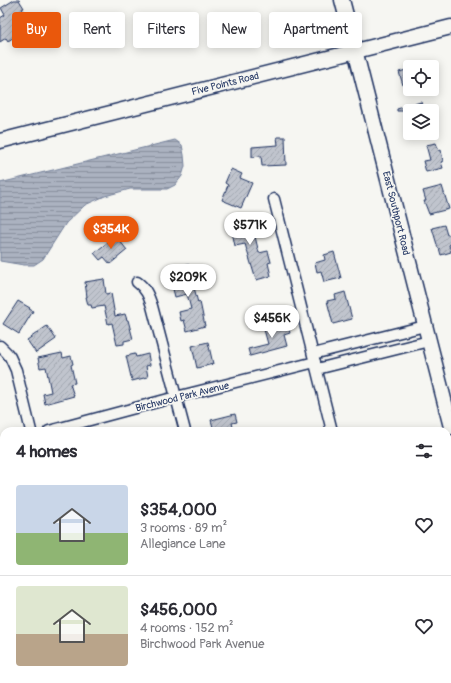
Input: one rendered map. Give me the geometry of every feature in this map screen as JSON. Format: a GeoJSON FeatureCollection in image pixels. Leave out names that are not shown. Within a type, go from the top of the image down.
{"type":"FeatureCollection","features":[{"type":"Feature","properties":{"kind":"street","name":"East Southport Road"},"geometry":{"type":"LineString","coordinates":[[342,0],[451,427]]}},
{"type":"Feature","properties":{"kind":"street","name":"Five Points Road"},"geometry":{"type":"LineString","coordinates":[[0,141],[451,26]]}},
{"type":"Feature","properties":{"kind":"street"},"geometry":{"type":"LineString","coordinates":[[274,199],[331,427]]}},
{"type":"Feature","properties":{"kind":"street"},"geometry":{"type":"LineString","coordinates":[[137,282],[148,295],[152,306],[184,427]]}},
{"type":"Feature","properties":{"kind":"street","name":"Birchwood Park Avenue"},"geometry":{"type":"LineString","coordinates":[[315,362],[425,326]]}},
{"type":"Feature","properties":{"kind":"street","name":"Birchwood Park Avenue"},"geometry":{"type":"LineString","coordinates":[[64,427],[315,362],[429,341]]}},
{"type":"Feature","properties":{"kind":"street"},"geometry":{"type":"LineString","coordinates":[[0,346],[13,362],[16,370],[30,427]]}},
{"type":"Feature","properties":{"kind":"shaded area"},"geometry":{"type":"Polygon","coordinates":[[[175,140],[182,145],[185,166],[182,176],[175,185],[167,189],[130,189],[105,196],[85,205],[66,223],[43,259],[34,265],[0,261],[0,183],[175,140]]]}},
{"type":"Feature","properties":{"kind":"building"},"geometry":{"type":"Polygon","coordinates":[[[14,0],[19,0],[24,8],[22,9],[24,12],[12,12],[12,38],[8,41],[6,38],[0,42],[0,18],[5,15],[1,8],[14,0]]]}},
{"type":"Feature","properties":{"kind":"building"},"geometry":{"type":"Polygon","coordinates":[[[403,71],[403,85],[399,72],[403,71]]]}},
{"type":"Feature","properties":{"kind":"building"},"geometry":{"type":"Polygon","coordinates":[[[403,107],[403,111],[397,111],[397,109],[403,107]]]}},
{"type":"Feature","properties":{"kind":"building"},"geometry":{"type":"Polygon","coordinates":[[[277,137],[285,137],[286,165],[262,166],[261,156],[252,157],[252,147],[278,145],[277,137]]]}},
{"type":"Feature","properties":{"kind":"building"},"geometry":{"type":"Polygon","coordinates":[[[436,143],[439,151],[441,150],[443,161],[441,162],[443,168],[426,172],[423,161],[430,160],[426,145],[436,143]]]}},
{"type":"Feature","properties":{"kind":"building"},"geometry":{"type":"Polygon","coordinates":[[[231,169],[242,174],[240,178],[252,183],[241,208],[222,200],[228,185],[225,183],[231,169]]]}},
{"type":"Feature","properties":{"kind":"building"},"geometry":{"type":"Polygon","coordinates":[[[442,186],[449,209],[429,214],[424,201],[426,201],[423,191],[442,186]]]}},
{"type":"Feature","properties":{"kind":"building"},"geometry":{"type":"Polygon","coordinates":[[[239,214],[237,219],[250,216],[259,253],[268,251],[271,262],[268,263],[271,276],[256,280],[245,244],[235,246],[229,217],[239,214]]]}},
{"type":"Feature","properties":{"kind":"building"},"geometry":{"type":"Polygon","coordinates":[[[444,225],[447,235],[451,234],[451,244],[449,245],[451,252],[441,255],[432,228],[444,225]]]}},
{"type":"Feature","properties":{"kind":"building"},"geometry":{"type":"Polygon","coordinates":[[[116,236],[127,250],[110,264],[104,257],[100,260],[94,253],[116,236]]]}},
{"type":"Feature","properties":{"kind":"building"},"geometry":{"type":"Polygon","coordinates":[[[334,252],[341,278],[324,282],[321,271],[317,272],[315,263],[325,260],[324,255],[334,252]]]}},
{"type":"Feature","properties":{"kind":"building"},"geometry":{"type":"Polygon","coordinates":[[[188,264],[198,303],[200,302],[205,326],[187,331],[184,320],[181,321],[179,312],[191,309],[187,294],[175,297],[169,273],[180,270],[179,266],[188,264]]]}},
{"type":"Feature","properties":{"kind":"building"},"geometry":{"type":"Polygon","coordinates":[[[104,279],[106,294],[111,293],[115,316],[125,314],[128,320],[133,339],[124,341],[124,344],[117,345],[112,323],[108,324],[104,306],[92,308],[91,305],[88,305],[85,282],[104,279]]]}},
{"type":"Feature","properties":{"kind":"building"},"geometry":{"type":"Polygon","coordinates":[[[345,292],[352,319],[333,324],[327,301],[336,299],[335,295],[345,292]]]}},
{"type":"Feature","properties":{"kind":"building"},"geometry":{"type":"Polygon","coordinates":[[[18,301],[33,311],[19,334],[3,324],[18,301]]]}},
{"type":"Feature","properties":{"kind":"building"},"geometry":{"type":"Polygon","coordinates":[[[273,323],[274,327],[287,323],[290,333],[284,335],[287,346],[250,356],[248,349],[268,344],[263,326],[273,323]]]}},
{"type":"Feature","properties":{"kind":"building"},"geometry":{"type":"Polygon","coordinates":[[[47,326],[56,339],[36,353],[27,340],[47,326]]]}},
{"type":"Feature","properties":{"kind":"building"},"geometry":{"type":"Polygon","coordinates":[[[208,342],[213,364],[197,368],[192,346],[208,342]]]}},
{"type":"Feature","properties":{"kind":"building"},"geometry":{"type":"Polygon","coordinates":[[[62,353],[63,358],[71,356],[73,364],[71,365],[75,383],[70,384],[74,396],[45,404],[43,394],[51,392],[46,367],[40,368],[38,358],[62,353]]]}},
{"type":"Feature","properties":{"kind":"building"},"geometry":{"type":"Polygon","coordinates":[[[135,354],[136,357],[148,354],[150,365],[146,366],[148,377],[132,381],[126,356],[135,354]]]}},
{"type":"Feature","properties":{"kind":"building"},"geometry":{"type":"Polygon","coordinates":[[[235,414],[237,422],[232,423],[233,427],[213,427],[211,420],[235,414]]]}}]}
